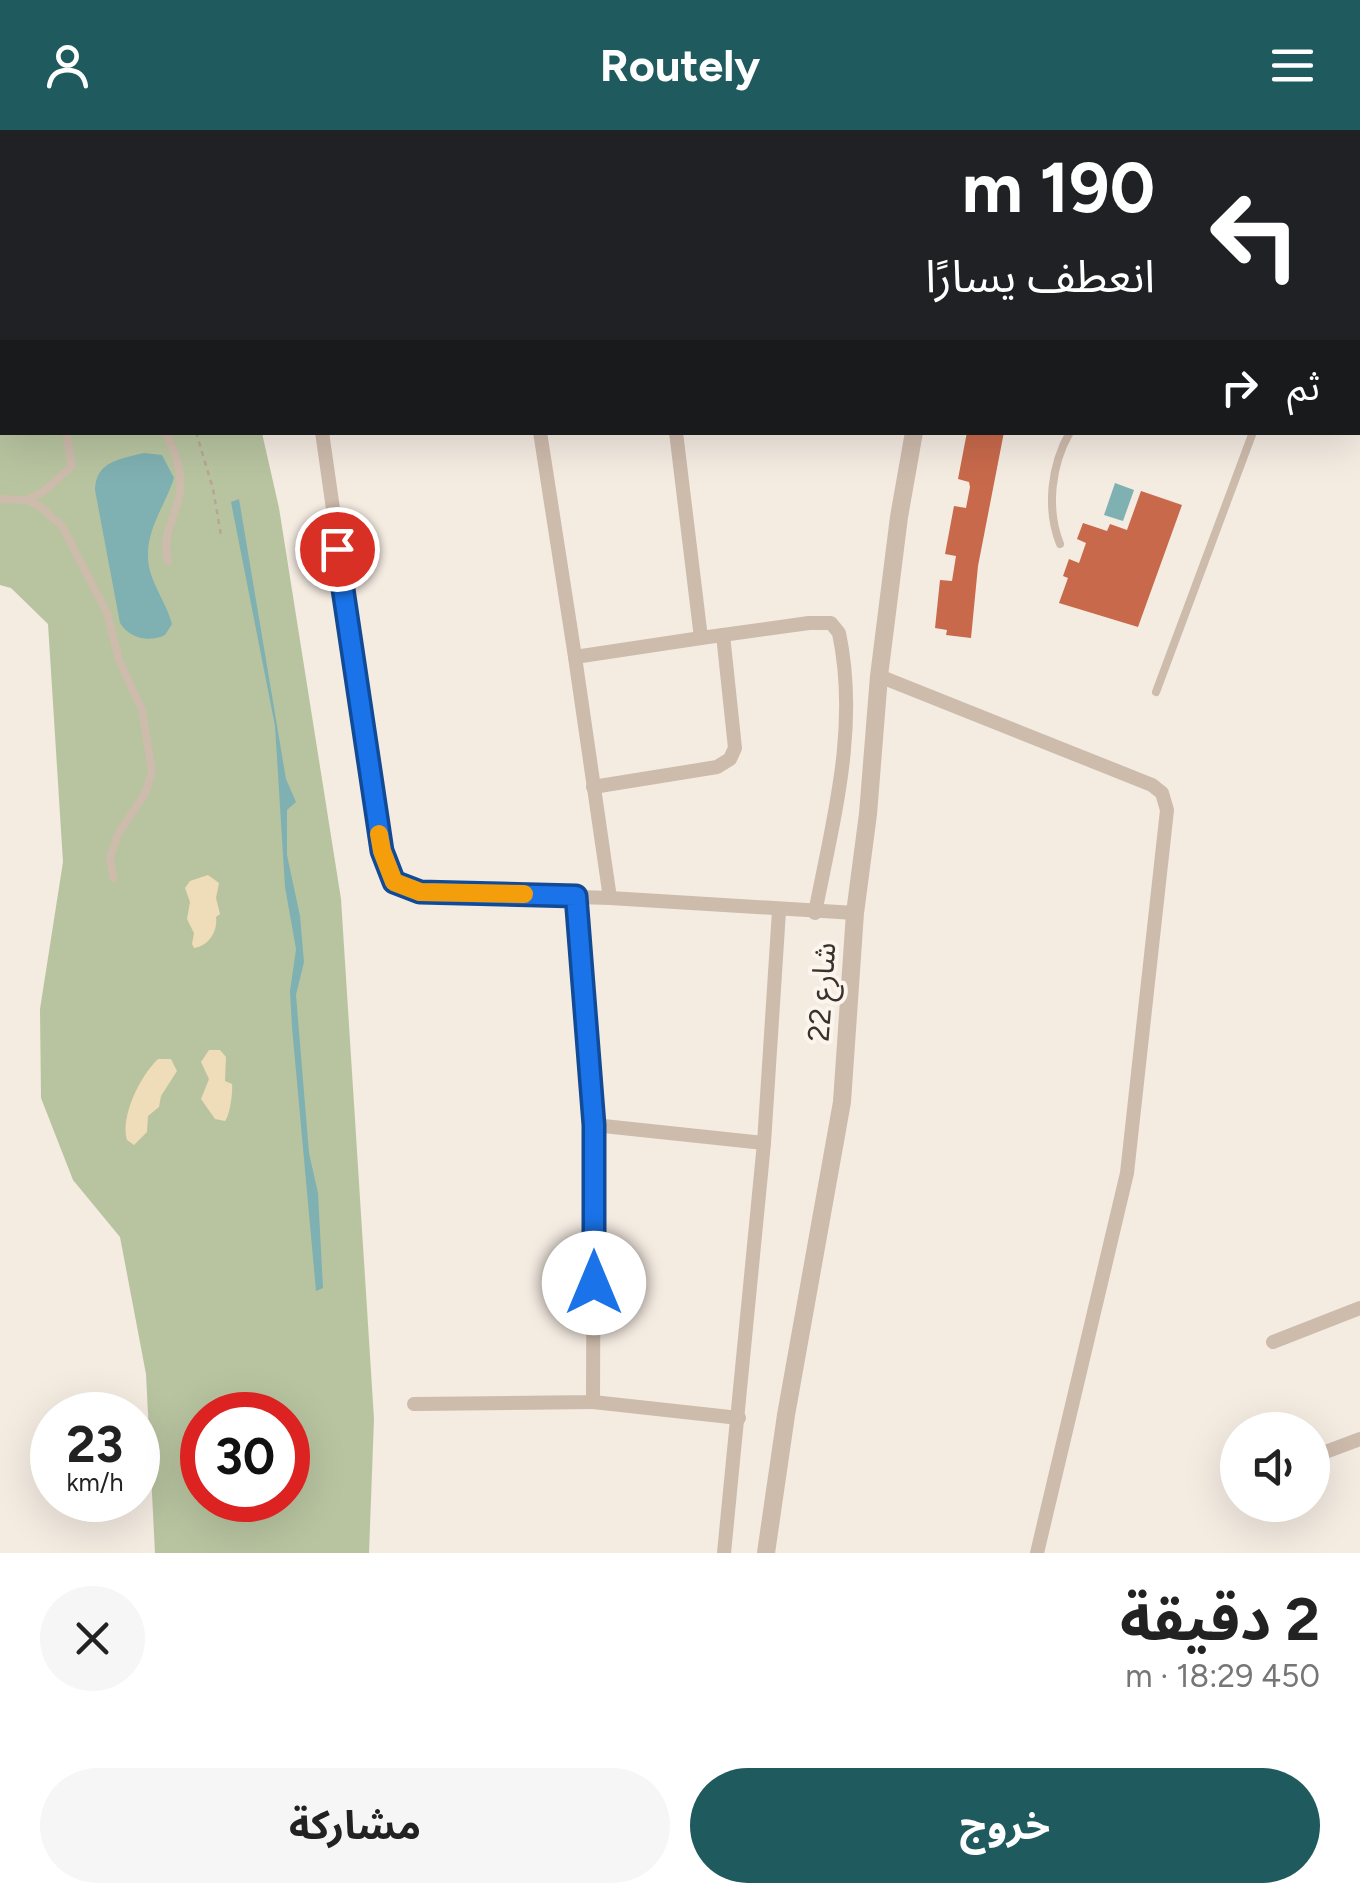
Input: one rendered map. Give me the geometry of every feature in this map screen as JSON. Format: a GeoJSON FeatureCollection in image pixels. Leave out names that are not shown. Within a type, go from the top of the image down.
{"type":"FeatureCollection","features":[{"type":"Feature","properties":{"kind":"street"},"geometry":{"type":"LineString","coordinates":[[322,435],[382,851],[394,882],[420,892],[576,896],[855,913]]}},
{"type":"Feature","properties":{"kind":"street"},"geometry":{"type":"LineString","coordinates":[[540,435],[610,898]]}},
{"type":"Feature","properties":{"kind":"street"},"geometry":{"type":"LineString","coordinates":[[676,435],[701,638]]}},
{"type":"Feature","properties":{"kind":"street","name":"شارع 22"},"geometry":{"type":"LineString","coordinates":[[766,1553],[786,1415],[842,1102],[855,913],[880,676],[899,517],[913,435]]}},
{"type":"Feature","properties":{"kind":"street"},"geometry":{"type":"LineString","coordinates":[[575,656],[830,623],[839,633],[848,713],[845,759],[815,913]]}},
{"type":"Feature","properties":{"kind":"street"},"geometry":{"type":"LineString","coordinates":[[594,786],[717,767],[730,760],[735,748],[723,634]]}},
{"type":"Feature","properties":{"kind":"street"},"geometry":{"type":"LineString","coordinates":[[880,676],[1152,785],[1162,793],[1167,810],[1127,1174],[1037,1553]]}},
{"type":"Feature","properties":{"kind":"street"},"geometry":{"type":"LineString","coordinates":[[576,896],[594,1125],[593,1402]]}},
{"type":"Feature","properties":{"kind":"street"},"geometry":{"type":"LineString","coordinates":[[724,1553],[764,1143],[779,911]]}},
{"type":"Feature","properties":{"kind":"street"},"geometry":{"type":"LineString","coordinates":[[594,1125],[764,1143]]}},
{"type":"Feature","properties":{"kind":"street"},"geometry":{"type":"LineString","coordinates":[[1273,1342],[1360,1308]]}},
{"type":"Feature","properties":{"kind":"street"},"geometry":{"type":"LineString","coordinates":[[414,1404],[593,1402],[739,1418]]}},
{"type":"Feature","properties":{"kind":"street"},"geometry":{"type":"LineString","coordinates":[[1330,1449],[1360,1438]]}},
{"type":"Feature","properties":{"kind":"lane"},"geometry":{"type":"LineString","coordinates":[[28,500],[72,466],[67,435]]}},
{"type":"Feature","properties":{"kind":"lane"},"geometry":{"type":"LineString","coordinates":[[166,435],[176,461],[180,492],[164,548],[168,561]]}},
{"type":"Feature","properties":{"kind":"lane"},"geometry":{"type":"LineString","coordinates":[[1060,544],[1053,526],[1053,482],[1068,435]]}},
{"type":"Feature","properties":{"kind":"lane"},"geometry":{"type":"LineString","coordinates":[[1156,692],[1252,435]]}},
{"type":"Feature","properties":{"kind":"lane"},"geometry":{"type":"LineString","coordinates":[[0,500],[38,504],[62,526],[106,613],[119,660],[145,724],[152,771],[146,792],[118,834],[110,857],[113,878]]}},
{"type":"Feature","properties":{"kind":"path"},"geometry":{"type":"LineString","coordinates":[[197,435],[222,535]]}},
{"type":"Feature","properties":{"kind":"green space"},"geometry":{"type":"Polygon","coordinates":[[[0,435],[262,435],[279,508],[341,899],[374,1419],[369,1553],[155,1553],[153,1522],[160,1522],[160,1392],[147,1392],[120,1237],[73,1180],[41,1098],[40,1009],[63,862],[48,624],[11,588],[0,585],[0,435]]]}},
{"type":"Feature","properties":{"kind":"sand"},"geometry":{"type":"Polygon","coordinates":[[[208,875],[219,883],[216,898],[220,914],[211,937],[194,948],[185,888],[190,881],[208,875]]]}},
{"type":"Feature","properties":{"kind":"sand"},"geometry":{"type":"Polygon","coordinates":[[[209,1050],[220,1050],[226,1057],[225,1081],[232,1087],[225,1121],[215,1119],[201,1099],[209,1079],[201,1062],[209,1050]]]}},
{"type":"Feature","properties":{"kind":"sand"},"geometry":{"type":"Polygon","coordinates":[[[158,1059],[171,1059],[177,1071],[161,1096],[159,1107],[148,1116],[147,1132],[134,1145],[127,1140],[129,1109],[138,1086],[158,1059]]]}},
{"type":"Feature","properties":{"kind":"water"},"geometry":{"type":"Polygon","coordinates":[[[144,453],[162,455],[174,478],[151,534],[148,558],[152,578],[172,624],[165,635],[152,639],[134,635],[120,623],[95,490],[96,480],[105,467],[144,453]]]}},
{"type":"Feature","properties":{"kind":"water"},"geometry":{"type":"Polygon","coordinates":[[[1115,483],[1134,490],[1123,521],[1104,515],[1115,483]]]}},
{"type":"Feature","properties":{"kind":"water"},"geometry":{"type":"Polygon","coordinates":[[[239,499],[286,779],[296,802],[287,810],[287,855],[300,916],[304,962],[296,995],[309,1153],[318,1193],[323,1288],[316,1291],[292,1027],[290,991],[296,949],[285,887],[275,726],[231,502],[239,499]]]}},
{"type":"Feature","properties":{"kind":"building"},"geometry":{"type":"Polygon","coordinates":[[[966,435],[1003,435],[978,566],[971,638],[946,635],[947,630],[935,628],[940,580],[952,581],[956,556],[945,554],[954,506],[966,508],[970,487],[969,482],[958,479],[966,435]]]}},
{"type":"Feature","properties":{"kind":"building"},"geometry":{"type":"Polygon","coordinates":[[[1141,491],[1182,505],[1138,627],[1059,603],[1068,578],[1063,576],[1069,559],[1079,563],[1086,543],[1077,539],[1083,523],[1107,531],[1110,524],[1127,530],[1141,491]]]}},
{"type":"Feature","properties":{"kind":"slow traffic"},"geometry":{"type":"LineString","coordinates":[[379,834],[394,882],[420,892],[524,894]]}},
{"type":"Feature","properties":{"kind":"route"},"geometry":{"type":"LineString","coordinates":[[337,549],[382,851],[394,882],[420,892],[576,896],[594,1125],[594,1283]]}}]}
